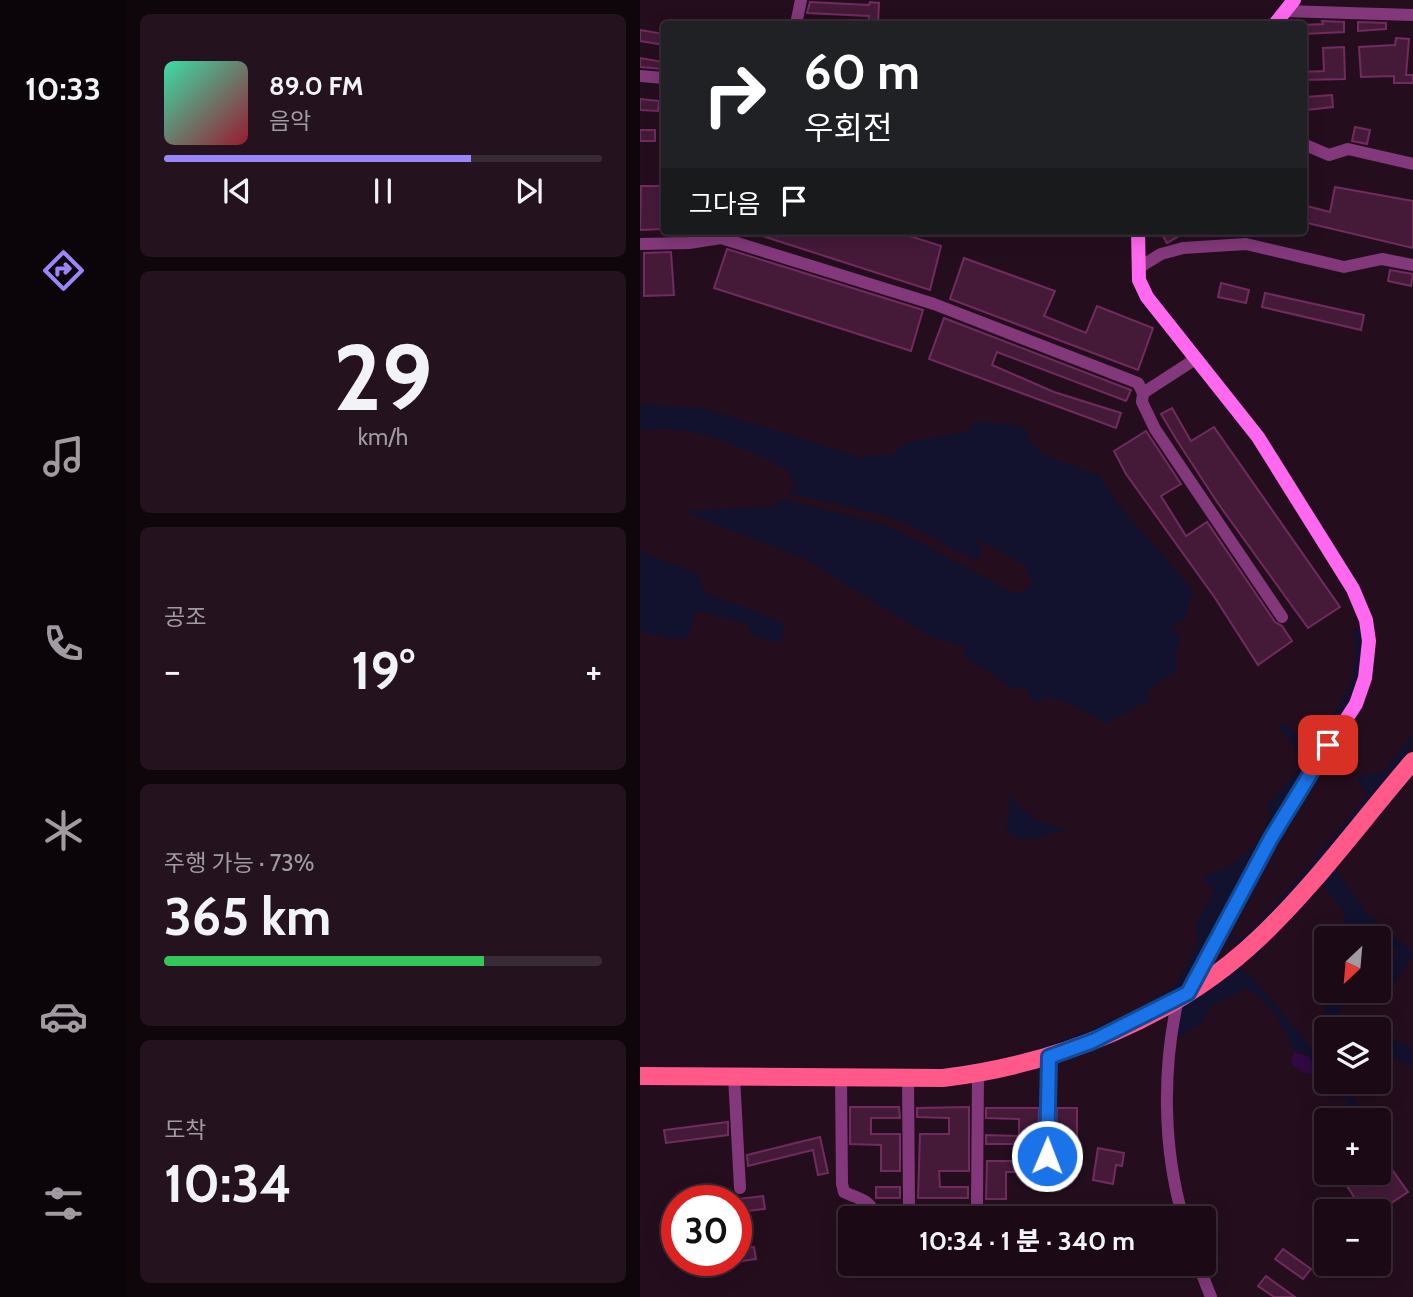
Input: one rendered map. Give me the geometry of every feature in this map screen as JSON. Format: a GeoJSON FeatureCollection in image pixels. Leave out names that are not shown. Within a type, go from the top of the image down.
{"type":"FeatureCollection","features":[{"type":"Feature","properties":{"kind":"main road"},"geometry":{"type":"LineString","coordinates":[[640,1076],[841,1079],[978,1074],[1049,1057],[1093,1041],[1183,996],[1239,956],[1315,880],[1412,761]]}},
{"type":"Feature","properties":{"kind":"street"},"geometry":{"type":"LineString","coordinates":[[797,21],[801,0]]}},
{"type":"Feature","properties":{"kind":"street"},"geometry":{"type":"LineString","coordinates":[[1277,21],[1289,6],[1412,15]]}},
{"type":"Feature","properties":{"kind":"street"},"geometry":{"type":"LineString","coordinates":[[640,76],[661,78]]}},
{"type":"Feature","properties":{"kind":"street"},"geometry":{"type":"LineString","coordinates":[[1307,146],[1329,155],[1348,149],[1412,164]]}},
{"type":"Feature","properties":{"kind":"street"},"geometry":{"type":"LineString","coordinates":[[640,244],[689,243],[717,235]]}},
{"type":"Feature","properties":{"kind":"street"},"geometry":{"type":"LineString","coordinates":[[724,235],[934,304],[1138,383],[1143,393],[1142,402],[1155,429],[1282,617]]}},
{"type":"Feature","properties":{"kind":"street"},"geometry":{"type":"LineString","coordinates":[[1138,235],[1138,268],[1147,297],[1258,437],[1281,472],[1353,589],[1366,620],[1369,640],[1365,678],[1356,704],[1288,807],[1183,996],[1167,1112],[1171,1168],[1180,1206]]}},
{"type":"Feature","properties":{"kind":"street"},"geometry":{"type":"LineString","coordinates":[[1138,268],[1162,254],[1183,248],[1246,244],[1344,267],[1382,259],[1412,265]]}},
{"type":"Feature","properties":{"kind":"street"},"geometry":{"type":"LineString","coordinates":[[1143,393],[1195,360]]}},
{"type":"Feature","properties":{"kind":"street"},"geometry":{"type":"LineString","coordinates":[[1046,1180],[1049,1057]]}},
{"type":"Feature","properties":{"kind":"street"},"geometry":{"type":"LineString","coordinates":[[977,1204],[978,1074]]}},
{"type":"Feature","properties":{"kind":"street"},"geometry":{"type":"LineString","coordinates":[[734,1076],[740,1185]]}},
{"type":"Feature","properties":{"kind":"street"},"geometry":{"type":"LineString","coordinates":[[908,1078],[910,1206]]}},
{"type":"Feature","properties":{"kind":"street"},"geometry":{"type":"LineString","coordinates":[[841,1079],[844,1192],[866,1199],[873,1206]]}},
{"type":"Feature","properties":{"kind":"street"},"geometry":{"type":"LineString","coordinates":[[1203,1276],[1211,1297]]}},
{"type":"Feature","properties":{"kind":"shaded area"},"geometry":{"type":"Polygon","coordinates":[[[640,404],[706,409],[860,457],[894,454],[905,443],[967,432],[975,421],[1016,425],[1029,431],[1027,439],[1045,456],[1099,475],[1118,504],[1193,591],[1185,616],[1170,629],[1180,636],[1175,658],[1177,670],[1146,692],[1151,699],[1105,724],[1059,700],[1044,697],[1040,703],[1029,698],[1028,691],[1020,687],[1013,689],[962,655],[965,647],[929,636],[805,559],[683,511],[774,506],[782,499],[889,526],[1012,592],[1023,593],[1034,580],[1026,574],[1028,567],[977,538],[982,553],[976,561],[912,526],[881,514],[788,493],[795,487],[789,471],[717,439],[678,430],[640,431],[640,404]]]}},
{"type":"Feature","properties":{"kind":"shaded area"},"geometry":{"type":"Polygon","coordinates":[[[640,551],[699,574],[703,592],[785,623],[781,643],[749,634],[749,624],[697,611],[685,641],[678,637],[672,639],[640,631],[640,551]]]}},
{"type":"Feature","properties":{"kind":"shaded area"},"geometry":{"type":"Polygon","coordinates":[[[1362,627],[1364,660],[1347,704],[1303,772],[1181,986],[1144,1010],[1139,1008],[1176,985],[1198,943],[1195,925],[1215,890],[1203,881],[1206,875],[1228,867],[1254,846],[1270,816],[1267,806],[1302,765],[1294,746],[1276,724],[1285,724],[1299,736],[1314,735],[1323,726],[1344,698],[1354,664],[1355,641],[1352,631],[1362,627]]]}},
{"type":"Feature","properties":{"kind":"shaded area"},"geometry":{"type":"Polygon","coordinates":[[[1412,734],[1412,751],[1327,856],[1242,945],[1233,941],[1228,934],[1241,939],[1259,921],[1368,794],[1358,782],[1358,777],[1384,772],[1412,734]]]}},
{"type":"Feature","properties":{"kind":"shaded area"},"geometry":{"type":"Polygon","coordinates":[[[1412,768],[1412,778],[1337,865],[1338,873],[1368,914],[1382,926],[1345,926],[1343,911],[1323,885],[1266,941],[1255,964],[1256,950],[1412,768]]]}},
{"type":"Feature","properties":{"kind":"shaded area"},"geometry":{"type":"Polygon","coordinates":[[[1008,795],[1038,822],[1069,830],[1027,840],[1012,835],[1006,828],[1010,809],[1008,795]]]}},
{"type":"Feature","properties":{"kind":"shaded area"},"geometry":{"type":"Polygon","coordinates":[[[1391,933],[1412,951],[1412,957],[1394,985],[1391,983],[1391,960],[1398,951],[1391,946],[1391,933]]]}},
{"type":"Feature","properties":{"kind":"shaded area"},"geometry":{"type":"Polygon","coordinates":[[[1231,968],[1242,969],[1252,977],[1314,1051],[1314,1069],[1305,1054],[1294,1052],[1269,1006],[1245,989],[1211,1006],[1202,1023],[1177,1038],[1182,1005],[1231,968]]]}},
{"type":"Feature","properties":{"kind":"shaded area"},"geometry":{"type":"Polygon","coordinates":[[[1327,1003],[1342,1003],[1338,1017],[1323,1017],[1327,1003]]]}},
{"type":"Feature","properties":{"kind":"shaded area"},"geometry":{"type":"Polygon","coordinates":[[[1134,1010],[1139,1014],[1088,1039],[980,1070],[757,1074],[758,1067],[895,1070],[965,1065],[1039,1048],[1134,1010]]]}},
{"type":"Feature","properties":{"kind":"shaded area"},"geometry":{"type":"Polygon","coordinates":[[[1391,1039],[1412,1047],[1412,1067],[1391,1056],[1391,1039]]]}},
{"type":"Feature","properties":{"kind":"shaded area"},"geometry":{"type":"Polygon","coordinates":[[[1294,1052],[1310,1057],[1313,1074],[1301,1072],[1291,1063],[1294,1052]]]}},
{"type":"Feature","properties":{"kind":"shaded area"},"geometry":{"type":"Polygon","coordinates":[[[1339,1094],[1350,1094],[1362,1108],[1344,1108],[1349,1104],[1339,1094]]]}},
{"type":"Feature","properties":{"kind":"building"},"geometry":{"type":"Polygon","coordinates":[[[810,2],[869,5],[870,2],[879,3],[878,21],[868,21],[869,16],[807,13],[810,2]]]}},
{"type":"Feature","properties":{"kind":"building"},"geometry":{"type":"Polygon","coordinates":[[[1322,21],[1344,22],[1344,32],[1307,34],[1307,25],[1323,24],[1322,21]]]}},
{"type":"Feature","properties":{"kind":"building"},"geometry":{"type":"Polygon","coordinates":[[[1358,22],[1386,23],[1386,29],[1358,31],[1358,22]]]}},
{"type":"Feature","properties":{"kind":"building"},"geometry":{"type":"Polygon","coordinates":[[[640,30],[661,34],[661,44],[640,41],[640,30]]]}},
{"type":"Feature","properties":{"kind":"building"},"geometry":{"type":"Polygon","coordinates":[[[1396,38],[1409,39],[1406,75],[1413,75],[1413,83],[1394,83],[1394,76],[1361,77],[1359,47],[1395,45],[1396,38]]]}},
{"type":"Feature","properties":{"kind":"building"},"geometry":{"type":"Polygon","coordinates":[[[1344,47],[1345,79],[1307,80],[1307,72],[1324,71],[1323,48],[1344,47]]]}},
{"type":"Feature","properties":{"kind":"building"},"geometry":{"type":"Polygon","coordinates":[[[640,58],[661,62],[661,69],[640,67],[640,58]]]}},
{"type":"Feature","properties":{"kind":"building"},"geometry":{"type":"Polygon","coordinates":[[[1332,95],[1333,107],[1307,110],[1307,97],[1332,95]]]}},
{"type":"Feature","properties":{"kind":"building"},"geometry":{"type":"Polygon","coordinates":[[[640,99],[659,101],[658,111],[640,110],[640,99]]]}},
{"type":"Feature","properties":{"kind":"building"},"geometry":{"type":"Polygon","coordinates":[[[1355,127],[1370,130],[1367,144],[1352,141],[1355,127]]]}},
{"type":"Feature","properties":{"kind":"building"},"geometry":{"type":"Polygon","coordinates":[[[640,130],[655,130],[655,141],[640,141],[640,130]]]}},
{"type":"Feature","properties":{"kind":"building"},"geometry":{"type":"Polygon","coordinates":[[[641,186],[661,186],[661,229],[640,230],[641,186]]]}},
{"type":"Feature","properties":{"kind":"building"},"geometry":{"type":"Polygon","coordinates":[[[1335,187],[1413,201],[1413,248],[1307,223],[1307,206],[1330,212],[1335,187]]]}},
{"type":"Feature","properties":{"kind":"building"},"geometry":{"type":"Polygon","coordinates":[[[759,235],[907,235],[941,246],[930,290],[759,235]]]}},
{"type":"Feature","properties":{"kind":"building"},"geometry":{"type":"Polygon","coordinates":[[[1162,235],[1180,235],[1167,243],[1162,235]]]}},
{"type":"Feature","properties":{"kind":"building"},"geometry":{"type":"Polygon","coordinates":[[[727,249],[923,310],[911,351],[714,288],[727,249]]]}},
{"type":"Feature","properties":{"kind":"building"},"geometry":{"type":"Polygon","coordinates":[[[671,252],[674,295],[644,296],[644,253],[671,252]]]}},
{"type":"Feature","properties":{"kind":"building"},"geometry":{"type":"Polygon","coordinates":[[[964,258],[1055,291],[1044,316],[1086,333],[1097,306],[1153,328],[1138,370],[950,299],[964,258]]]}},
{"type":"Feature","properties":{"kind":"building"},"geometry":{"type":"Polygon","coordinates":[[[1390,270],[1413,274],[1411,286],[1388,281],[1390,270]]]}},
{"type":"Feature","properties":{"kind":"building"},"geometry":{"type":"Polygon","coordinates":[[[1221,283],[1249,290],[1246,303],[1218,297],[1221,283]]]}},
{"type":"Feature","properties":{"kind":"building"},"geometry":{"type":"Polygon","coordinates":[[[1265,293],[1364,315],[1361,330],[1262,307],[1265,293]]]}},
{"type":"Feature","properties":{"kind":"building"},"geometry":{"type":"Polygon","coordinates":[[[944,318],[1131,390],[1126,401],[997,352],[992,365],[1054,392],[1121,413],[1116,428],[929,359],[944,318]]]}},
{"type":"Feature","properties":{"kind":"building"},"geometry":{"type":"Polygon","coordinates":[[[1172,408],[1191,441],[1214,427],[1340,607],[1308,628],[1217,502],[1176,439],[1161,414],[1172,408]]]}},
{"type":"Feature","properties":{"kind":"building"},"geometry":{"type":"Polygon","coordinates":[[[1146,431],[1181,484],[1161,496],[1186,536],[1207,522],[1275,622],[1282,626],[1292,641],[1258,665],[1215,598],[1126,474],[1114,451],[1146,431]]]}},
{"type":"Feature","properties":{"kind":"building"},"geometry":{"type":"Polygon","coordinates":[[[850,1107],[899,1107],[900,1118],[871,1118],[871,1134],[900,1134],[900,1171],[881,1171],[881,1145],[850,1144],[850,1107]]]}},
{"type":"Feature","properties":{"kind":"building"},"geometry":{"type":"Polygon","coordinates":[[[969,1107],[969,1171],[939,1171],[940,1187],[968,1187],[968,1198],[918,1198],[920,1134],[949,1134],[949,1118],[917,1117],[917,1108],[969,1107]]]}},
{"type":"Feature","properties":{"kind":"building"},"geometry":{"type":"Polygon","coordinates":[[[986,1108],[1039,1108],[1037,1172],[1006,1172],[1006,1199],[986,1199],[987,1161],[1019,1161],[1019,1144],[986,1144],[986,1135],[1019,1136],[1019,1119],[986,1118],[986,1108]]]}},
{"type":"Feature","properties":{"kind":"building"},"geometry":{"type":"Polygon","coordinates":[[[1057,1108],[1077,1108],[1077,1146],[1056,1146],[1057,1108]]]}},
{"type":"Feature","properties":{"kind":"building"},"geometry":{"type":"Polygon","coordinates":[[[728,1122],[728,1135],[666,1143],[664,1130],[728,1122]]]}},
{"type":"Feature","properties":{"kind":"building"},"geometry":{"type":"Polygon","coordinates":[[[820,1137],[828,1173],[818,1175],[813,1150],[748,1166],[747,1155],[820,1137]]]}},
{"type":"Feature","properties":{"kind":"building"},"geometry":{"type":"Polygon","coordinates":[[[1098,1148],[1124,1153],[1122,1166],[1116,1165],[1113,1184],[1093,1180],[1098,1148]]]}},
{"type":"Feature","properties":{"kind":"building"},"geometry":{"type":"Polygon","coordinates":[[[1055,1162],[1077,1162],[1077,1173],[1055,1173],[1055,1162]]]}},
{"type":"Feature","properties":{"kind":"building"},"geometry":{"type":"Polygon","coordinates":[[[1391,1168],[1408,1192],[1391,1203],[1391,1199],[1355,1199],[1346,1185],[1391,1185],[1391,1168]]]}},
{"type":"Feature","properties":{"kind":"building"},"geometry":{"type":"Polygon","coordinates":[[[876,1187],[900,1187],[900,1198],[876,1198],[876,1187]]]}},
{"type":"Feature","properties":{"kind":"building"},"geometry":{"type":"Polygon","coordinates":[[[763,1196],[765,1209],[752,1210],[752,1197],[763,1196]]]}},
{"type":"Feature","properties":{"kind":"building"},"geometry":{"type":"Polygon","coordinates":[[[754,1247],[756,1259],[752,1260],[754,1247]]]}},
{"type":"Feature","properties":{"kind":"building"},"geometry":{"type":"Polygon","coordinates":[[[1283,1249],[1311,1269],[1303,1279],[1275,1259],[1283,1249]]]}},
{"type":"Feature","properties":{"kind":"building"},"geometry":{"type":"Polygon","coordinates":[[[1266,1276],[1295,1297],[1274,1297],[1258,1286],[1266,1276]]]}},
{"type":"Feature","properties":{"kind":"route"},"geometry":{"type":"LineString","coordinates":[[1047,1156],[1049,1057],[1093,1041],[1188,993],[1249,876],[1328,745]]}}]}
